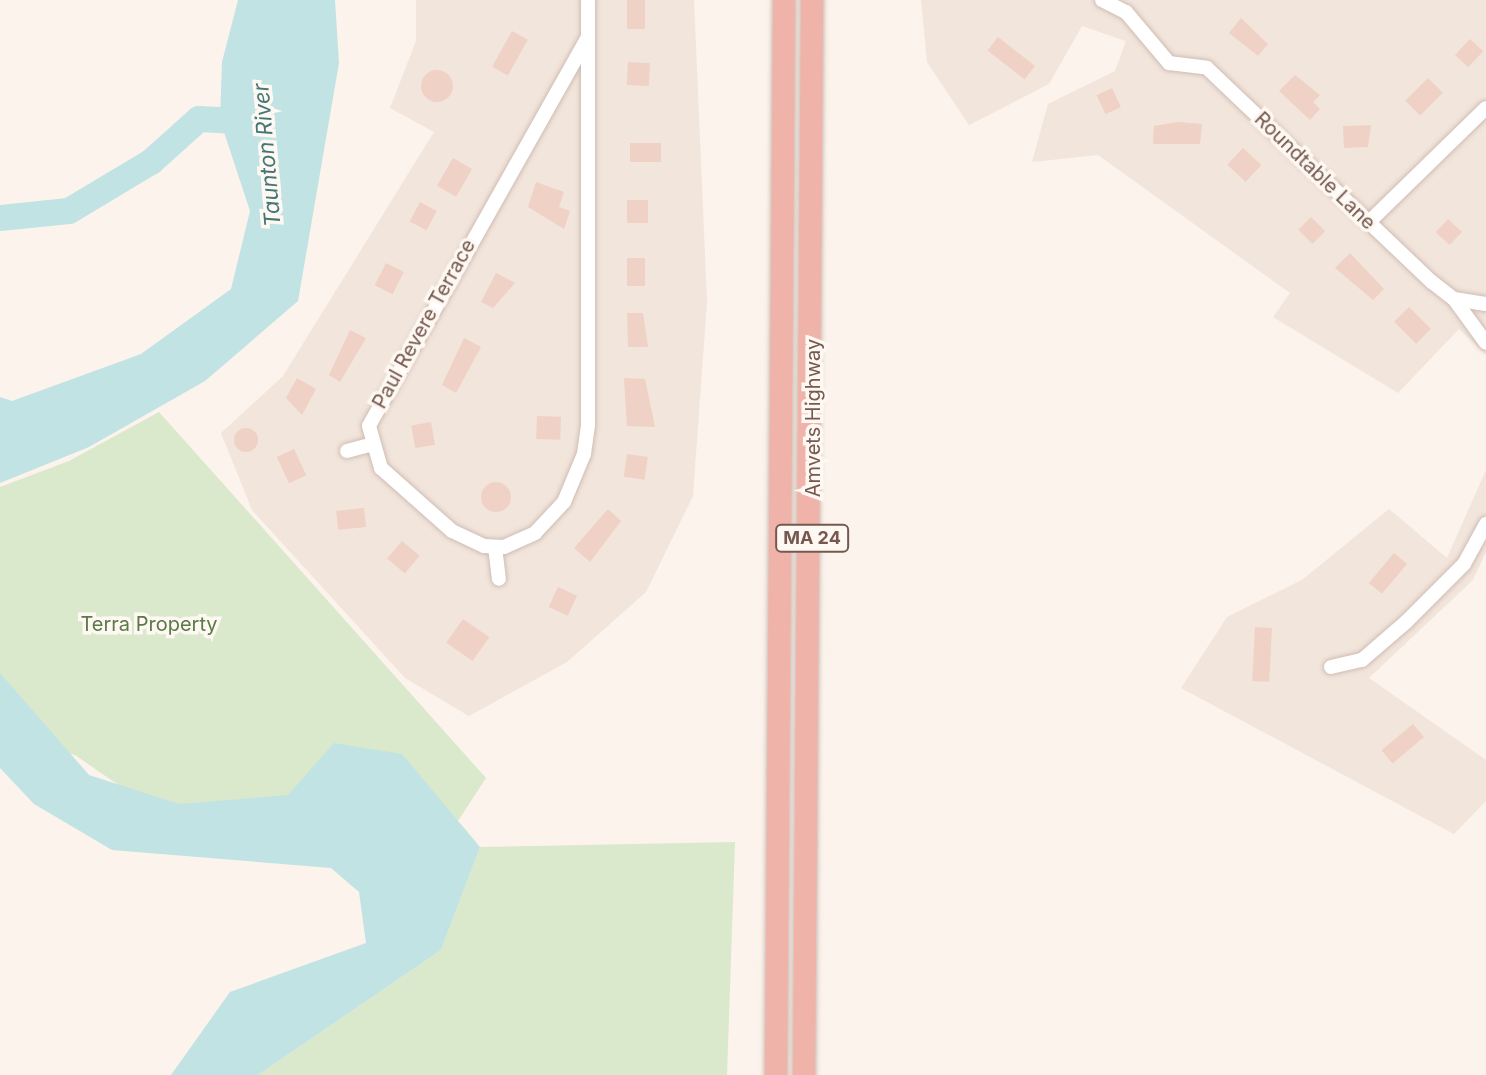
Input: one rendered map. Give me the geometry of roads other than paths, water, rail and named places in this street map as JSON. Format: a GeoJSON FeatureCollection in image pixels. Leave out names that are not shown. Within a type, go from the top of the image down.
{"type":"FeatureCollection","features":[{"type":"Feature","properties":{"kind":"highway","name":"Amvets Highway"},"geometry":{"type":"LineString","coordinates":[[776,1075],[784,0]]}},
{"type":"Feature","properties":{"kind":"highway","name":"Amvets Highway"},"geometry":{"type":"LineString","coordinates":[[804,1075],[812,0]]}},
{"type":"Feature","properties":{"kind":"street","name":"Paul Revere Terrace"},"geometry":{"type":"LineString","coordinates":[[495,547],[522,541],[546,523],[584,454],[588,0]]}},
{"type":"Feature","properties":{"kind":"street","name":"Roundtable Lane"},"geometry":{"type":"LineString","coordinates":[[1102,0],[1126,12],[1169,63],[1207,68],[1454,299],[1486,343]]}},
{"type":"Feature","properties":{"kind":"street","name":"Paul Revere Terrace"},"geometry":{"type":"LineString","coordinates":[[369,445],[377,405],[588,37]]}},
{"type":"Feature","properties":{"kind":"street"},"geometry":{"type":"LineString","coordinates":[[1369,222],[1486,108]]}},
{"type":"Feature","properties":{"kind":"street"},"geometry":{"type":"LineString","coordinates":[[1454,299],[1486,304]]}},
{"type":"Feature","properties":{"kind":"street"},"geometry":{"type":"LineString","coordinates":[[347,451],[369,445],[381,468],[452,531],[495,547],[499,579]]}},
{"type":"Feature","properties":{"kind":"street"},"geometry":{"type":"LineString","coordinates":[[1331,667],[1362,660],[1406,622],[1464,564],[1486,524]]}},
{"type":"Feature","properties":{"kind":"water","name":"Taunton River"},"geometry":{"type":"Polygon","coordinates":[[[238,0],[335,0],[339,63],[298,301],[205,381],[89,447],[0,483],[0,397],[12,401],[141,354],[231,289],[250,211],[220,120],[222,62],[238,0]]]}},
{"type":"Feature","properties":{"kind":"water"},"geometry":{"type":"Polygon","coordinates":[[[0,673],[89,775],[179,804],[288,795],[334,743],[402,754],[480,847],[441,950],[258,1075],[171,1075],[230,992],[366,943],[359,892],[331,868],[112,850],[34,804],[0,768],[0,673]]]}},
{"type":"Feature","properties":{"kind":"waterway","name":"Taunton River"},"geometry":{"type":"LineString","coordinates":[[0,218],[69,211],[151,162],[199,119],[233,121],[247,137]]}},
{"type":"Feature","properties":{"kind":"park label","name":"Terra Property"},"geometry":{"type":"Point","coordinates":[149,624]}}]}
